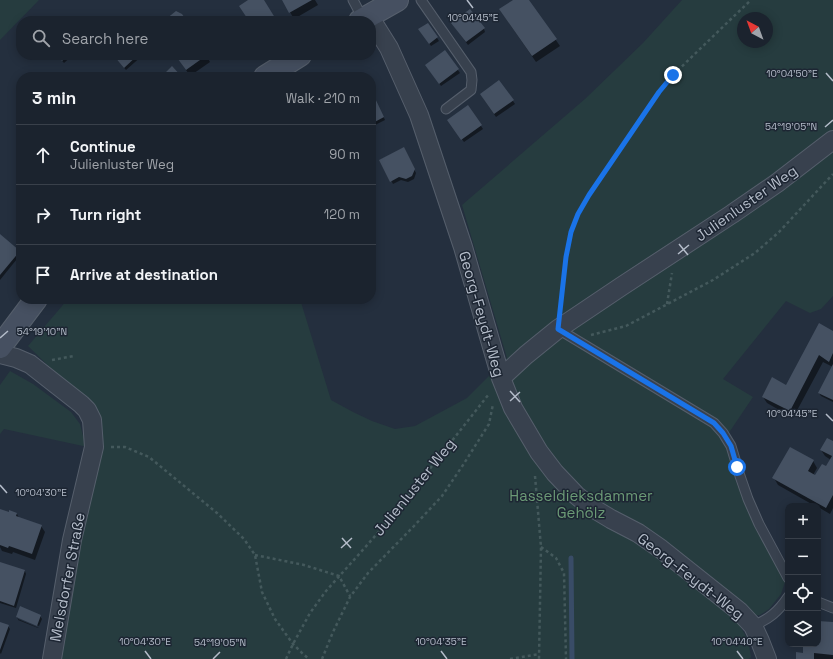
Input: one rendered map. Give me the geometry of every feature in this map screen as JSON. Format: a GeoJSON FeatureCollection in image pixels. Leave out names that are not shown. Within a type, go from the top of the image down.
{"type":"FeatureCollection","features":[{"type":"Feature","properties":{"kind":"street"},"geometry":{"type":"LineString","coordinates":[[369,16],[397,0]]}},
{"type":"Feature","properties":{"kind":"street","name":"Georg-Feydt-Weg"},"geometry":{"type":"LineString","coordinates":[[376,33],[389,48],[419,115],[463,247],[498,383],[539,452],[555,473],[576,495],[591,507],[611,520],[638,533],[661,549],[739,611],[753,626],[767,659]]}},
{"type":"Feature","properties":{"kind":"street"},"geometry":{"type":"LineString","coordinates":[[273,72],[292,60]]}},
{"type":"Feature","properties":{"kind":"street","name":"Julienluster Weg"},"geometry":{"type":"LineString","coordinates":[[498,383],[526,355],[558,329],[739,210],[831,146]]}},
{"type":"Feature","properties":{"kind":"street"},"geometry":{"type":"LineString","coordinates":[[0,347],[32,304]]}},
{"type":"Feature","properties":{"kind":"street","name":"Melsdorfer Straße"},"geometry":{"type":"LineString","coordinates":[[0,354],[16,358],[30,364],[81,404],[87,410],[92,420],[94,447],[72,540],[52,659]]}},
{"type":"Feature","properties":{"kind":"lane"},"geometry":{"type":"LineString","coordinates":[[353,0],[362,16]]}},
{"type":"Feature","properties":{"kind":"lane"},"geometry":{"type":"LineString","coordinates":[[421,0],[471,72],[471,90],[446,109]]}},
{"type":"Feature","properties":{"kind":"lane"},"geometry":{"type":"LineString","coordinates":[[558,329],[714,423],[723,433],[731,446],[751,505],[786,575]]}},
{"type":"Feature","properties":{"kind":"lane"},"geometry":{"type":"LineString","coordinates":[[753,626],[765,621],[775,614],[785,602]]}},
{"type":"Feature","properties":{"kind":"lane"},"geometry":{"type":"LineString","coordinates":[[821,603],[833,608]]}},
{"type":"Feature","properties":{"kind":"path"},"geometry":{"type":"LineString","coordinates":[[558,329],[566,257],[571,232],[578,214],[589,195],[659,92],[678,70],[751,0]]}},
{"type":"Feature","properties":{"kind":"path"},"geometry":{"type":"LineString","coordinates":[[574,339],[626,326],[713,280],[755,253],[779,232],[833,174]]}},
{"type":"Feature","properties":{"kind":"path"},"geometry":{"type":"LineString","coordinates":[[667,304],[676,251]]}},
{"type":"Feature","properties":{"kind":"path"},"geometry":{"type":"LineString","coordinates":[[322,659],[350,597],[368,573],[442,496],[463,465],[489,424],[498,383]]}},
{"type":"Feature","properties":{"kind":"path","name":"Julienluster Weg"},"geometry":{"type":"LineString","coordinates":[[286,659],[310,613],[326,591],[398,509],[498,383]]}},
{"type":"Feature","properties":{"kind":"path"},"geometry":{"type":"LineString","coordinates":[[94,447],[125,447],[149,457],[217,513],[244,539],[255,555],[262,592],[275,619],[293,644],[309,659]]}},
{"type":"Feature","properties":{"kind":"path"},"geometry":{"type":"LineString","coordinates":[[539,452],[535,476],[541,547],[539,659]]}},
{"type":"Feature","properties":{"kind":"path"},"geometry":{"type":"LineString","coordinates":[[541,547],[556,558],[564,573],[566,659]]}},
{"type":"Feature","properties":{"kind":"path"},"geometry":{"type":"LineString","coordinates":[[255,555],[304,565],[339,576],[350,597]]}},
{"type":"Feature","properties":{"kind":"path"},"geometry":{"type":"LineString","coordinates":[[510,659],[539,654]]}},
{"type":"Feature","properties":{"kind":"green space"},"geometry":{"type":"Polygon","coordinates":[[[0,0],[39,0],[23,16],[16,16],[16,24],[0,40],[0,0]]]}},
{"type":"Feature","properties":{"kind":"green space","name":"Hasseldieksdammer Gehölz"},"geometry":{"type":"Polygon","coordinates":[[[682,0],[833,0],[833,296],[821,309],[810,313],[786,301],[723,379],[753,397],[724,440],[737,484],[755,525],[785,582],[781,594],[769,609],[760,615],[752,616],[740,626],[748,640],[751,657],[749,659],[61,659],[80,538],[97,449],[4,429],[0,434],[0,385],[10,371],[33,384],[71,412],[80,424],[83,436],[97,448],[85,402],[28,346],[64,304],[302,304],[331,400],[372,421],[395,429],[415,426],[467,398],[507,358],[462,205],[585,99],[643,43],[682,0]]]}},
{"type":"Feature","properties":{"kind":"building"},"geometry":{"type":"Polygon","coordinates":[[[248,0],[264,0],[274,16],[246,16],[239,6],[248,0]]]}},
{"type":"Feature","properties":{"kind":"building"},"geometry":{"type":"Polygon","coordinates":[[[282,0],[312,0],[289,13],[282,0]]]}},
{"type":"Feature","properties":{"kind":"building"},"geometry":{"type":"Polygon","coordinates":[[[513,0],[529,0],[557,39],[532,56],[499,9],[513,0]]]}},
{"type":"Feature","properties":{"kind":"building"},"geometry":{"type":"Polygon","coordinates":[[[470,9],[485,28],[466,42],[451,23],[470,9]]]}},
{"type":"Feature","properties":{"kind":"building"},"geometry":{"type":"Polygon","coordinates":[[[176,11],[183,16],[170,16],[176,11]]]}},
{"type":"Feature","properties":{"kind":"building"},"geometry":{"type":"Polygon","coordinates":[[[428,23],[438,37],[429,44],[418,29],[428,23]]]}},
{"type":"Feature","properties":{"kind":"building"},"geometry":{"type":"Polygon","coordinates":[[[445,50],[459,69],[439,84],[425,65],[445,50]]]}},
{"type":"Feature","properties":{"kind":"building"},"geometry":{"type":"Polygon","coordinates":[[[117,60],[133,60],[124,68],[117,60]]]}},
{"type":"Feature","properties":{"kind":"building"},"geometry":{"type":"Polygon","coordinates":[[[179,60],[200,60],[186,70],[179,60]]]}},
{"type":"Feature","properties":{"kind":"building"},"geometry":{"type":"Polygon","coordinates":[[[172,66],[177,72],[166,72],[172,66]]]}},
{"type":"Feature","properties":{"kind":"building"},"geometry":{"type":"Polygon","coordinates":[[[499,80],[514,100],[494,114],[480,94],[499,80]]]}},
{"type":"Feature","properties":{"kind":"building"},"geometry":{"type":"Polygon","coordinates":[[[376,100],[384,117],[376,121],[376,100]]]}},
{"type":"Feature","properties":{"kind":"building"},"geometry":{"type":"Polygon","coordinates":[[[468,105],[482,125],[461,140],[447,120],[468,105]]]}},
{"type":"Feature","properties":{"kind":"building"},"geometry":{"type":"Polygon","coordinates":[[[404,147],[415,169],[412,176],[406,179],[399,177],[390,182],[379,160],[404,147]]]}},
{"type":"Feature","properties":{"kind":"building"},"geometry":{"type":"Polygon","coordinates":[[[0,234],[16,248],[16,256],[0,275],[0,234]]]}},
{"type":"Feature","properties":{"kind":"building"},"geometry":{"type":"Polygon","coordinates":[[[819,323],[833,331],[833,353],[829,362],[819,355],[790,411],[762,397],[772,377],[786,385],[819,323]]]}},
{"type":"Feature","properties":{"kind":"building"},"geometry":{"type":"Polygon","coordinates":[[[833,364],[833,400],[818,393],[833,364]]]}},
{"type":"Feature","properties":{"kind":"building"},"geometry":{"type":"Polygon","coordinates":[[[827,438],[833,441],[833,495],[826,508],[821,505],[821,503],[817,503],[772,478],[790,447],[814,460],[808,471],[815,475],[822,464],[826,466],[832,456],[820,450],[827,438]]]}},
{"type":"Feature","properties":{"kind":"building"},"geometry":{"type":"Polygon","coordinates":[[[0,509],[17,513],[16,516],[42,525],[32,554],[9,546],[8,548],[0,545],[0,509]]]}},
{"type":"Feature","properties":{"kind":"building"},"geometry":{"type":"Polygon","coordinates":[[[0,562],[25,570],[14,606],[0,601],[0,562]]]}},
{"type":"Feature","properties":{"kind":"building"},"geometry":{"type":"Polygon","coordinates":[[[20,606],[41,615],[37,626],[16,617],[20,606]]]}},
{"type":"Feature","properties":{"kind":"building"},"geometry":{"type":"Polygon","coordinates":[[[821,621],[833,622],[833,655],[814,653],[814,659],[796,659],[796,652],[803,653],[803,647],[821,647],[821,621]]]}},
{"type":"Feature","properties":{"kind":"building"},"geometry":{"type":"Polygon","coordinates":[[[0,622],[9,625],[0,650],[0,622]]]}},
{"type":"Feature","properties":{"kind":"waterway"},"geometry":{"type":"LineString","coordinates":[[571,558],[572,659]]}},
{"type":"Feature","properties":{"kind":"route"},"geometry":{"type":"LineString","coordinates":[[673,75],[659,92],[589,195],[578,214],[571,232],[566,257],[558,329],[714,423],[723,433],[731,446],[737,467]]}}]}
